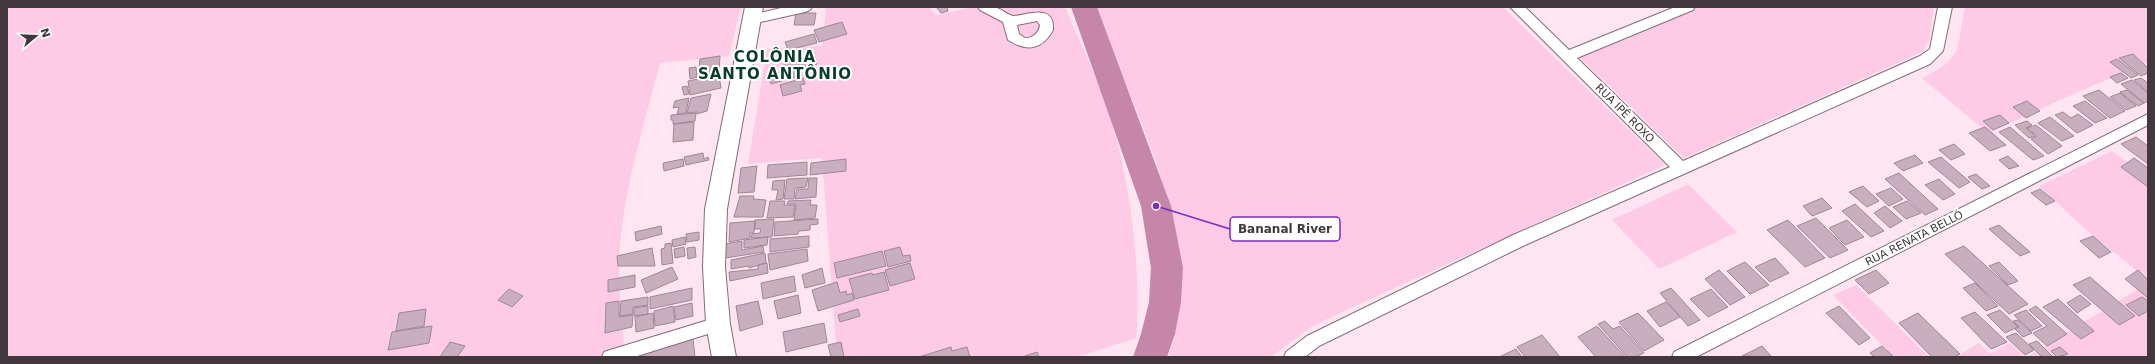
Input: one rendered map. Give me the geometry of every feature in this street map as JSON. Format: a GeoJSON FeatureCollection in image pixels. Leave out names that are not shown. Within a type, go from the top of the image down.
{"type":"FeatureCollection","features":[{"type":"Feature","properties":{"kind":"main road"},"geometry":{"type":"LineString","coordinates":[[724,357],[718,324],[714,267],[716,209],[753,13]]}},
{"type":"Feature","properties":{"kind":"street"},"geometry":{"type":"LineString","coordinates":[[753,13],[805,7]]}},
{"type":"Feature","properties":{"kind":"street"},"geometry":{"type":"LineString","coordinates":[[985,7],[1009,20]]}},
{"type":"Feature","properties":{"kind":"street","name":"RUA IPÊ ROXO"},"geometry":{"type":"LineString","coordinates":[[1517,7],[1682,169]]}},
{"type":"Feature","properties":{"kind":"street"},"geometry":{"type":"LineString","coordinates":[[1568,56],[1688,7]]}},
{"type":"Feature","properties":{"kind":"street"},"geometry":{"type":"LineString","coordinates":[[1292,357],[1313,341],[1519,240],[1926,60],[1936,51],[1945,7]]}},
{"type":"Feature","properties":{"kind":"street","name":"RUA RENATA BELLÓ"},"geometry":{"type":"LineString","coordinates":[[1680,357],[2148,119]]}},
{"type":"Feature","properties":{"kind":"street"},"geometry":{"type":"LineString","coordinates":[[610,357],[718,324]]}},
{"type":"Feature","properties":{"kind":"shaded area"},"geometry":{"type":"Polygon","coordinates":[[[7,7],[741,7],[729,56],[660,63],[636,153],[626,199],[620,245],[620,301],[625,357],[7,357],[7,7]]]}},
{"type":"Feature","properties":{"kind":"shaded area"},"geometry":{"type":"Polygon","coordinates":[[[826,7],[929,7],[937,15],[973,7],[1065,7],[1105,102],[1117,141],[1123,168],[1129,197],[1136,256],[1136,338],[1077,357],[837,357],[822,158],[748,164],[767,49],[822,46],[826,7]]]}},
{"type":"Feature","properties":{"kind":"shaded area"},"geometry":{"type":"Polygon","coordinates":[[[1095,7],[1503,7],[1665,165],[1311,327],[1271,357],[1168,357],[1178,317],[1180,275],[1175,232],[1164,188],[1150,146],[1101,26],[1095,7]]]}},
{"type":"Feature","properties":{"kind":"shaded area"},"geometry":{"type":"Polygon","coordinates":[[[1698,7],[1934,7],[1929,41],[1922,52],[1684,158],[1579,57],[1698,7]]]}},
{"type":"Feature","properties":{"kind":"shaded area"},"geometry":{"type":"Polygon","coordinates":[[[1965,7],[2148,7],[2148,62],[1988,133],[1922,78],[1946,64],[1952,57],[1959,42],[1965,7]]]}},
{"type":"Feature","properties":{"kind":"shaded area"},"geometry":{"type":"Polygon","coordinates":[[[2112,151],[2148,178],[2148,280],[2084,228],[2039,186],[2112,151]]]}},
{"type":"Feature","properties":{"kind":"shaded area"},"geometry":{"type":"Polygon","coordinates":[[[1688,184],[1737,232],[1659,269],[1612,220],[1688,184]]]}},
{"type":"Feature","properties":{"kind":"shaded area"},"geometry":{"type":"Polygon","coordinates":[[[2148,283],[2148,357],[2027,357],[2148,283]]]}},
{"type":"Feature","properties":{"kind":"shaded area"},"geometry":{"type":"Polygon","coordinates":[[[1856,285],[1929,357],[1894,357],[1833,295],[1856,285]]]}},
{"type":"Feature","properties":{"kind":"shaded area"},"geometry":{"type":"Polygon","coordinates":[[[1979,343],[1990,354],[2010,343],[2025,357],[1956,357],[1979,343]]]}},
{"type":"Feature","properties":{"kind":"building"},"geometry":{"type":"Polygon","coordinates":[[[936,7],[947,7],[948,11],[941,13],[936,7]]]}},
{"type":"Feature","properties":{"kind":"building"},"geometry":{"type":"Polygon","coordinates":[[[796,13],[816,13],[814,25],[794,25],[796,13]]]}},
{"type":"Feature","properties":{"kind":"building"},"geometry":{"type":"Polygon","coordinates":[[[842,22],[847,34],[819,42],[814,30],[842,22]]]}},
{"type":"Feature","properties":{"kind":"building"},"geometry":{"type":"Polygon","coordinates":[[[814,34],[817,43],[788,50],[785,42],[814,34]]]}},
{"type":"Feature","properties":{"kind":"building"},"geometry":{"type":"Polygon","coordinates":[[[799,53],[803,58],[815,56],[817,64],[789,72],[789,68],[783,69],[786,55],[799,53]]]}},
{"type":"Feature","properties":{"kind":"building"},"geometry":{"type":"Polygon","coordinates":[[[2133,54],[2148,68],[2148,73],[2141,76],[2119,58],[2133,54]]]}},
{"type":"Feature","properties":{"kind":"building"},"geometry":{"type":"Polygon","coordinates":[[[720,56],[719,72],[698,76],[700,59],[720,56]]]}},
{"type":"Feature","properties":{"kind":"building"},"geometry":{"type":"Polygon","coordinates":[[[2117,59],[2138,75],[2131,78],[2110,62],[2117,59]]]}},
{"type":"Feature","properties":{"kind":"building"},"geometry":{"type":"Polygon","coordinates":[[[696,67],[697,77],[690,79],[689,68],[696,67]]]}},
{"type":"Feature","properties":{"kind":"building"},"geometry":{"type":"Polygon","coordinates":[[[788,70],[789,73],[800,70],[802,75],[771,84],[768,75],[788,70]]]}},
{"type":"Feature","properties":{"kind":"building"},"geometry":{"type":"Polygon","coordinates":[[[2121,73],[2128,78],[2117,83],[2110,77],[2121,73]]]}},
{"type":"Feature","properties":{"kind":"building"},"geometry":{"type":"Polygon","coordinates":[[[719,75],[721,88],[690,95],[688,81],[719,75]]]}},
{"type":"Feature","properties":{"kind":"building"},"geometry":{"type":"Polygon","coordinates":[[[803,78],[805,84],[800,85],[802,91],[783,96],[780,85],[803,78]]]}},
{"type":"Feature","properties":{"kind":"building"},"geometry":{"type":"Polygon","coordinates":[[[2141,78],[2148,83],[2148,92],[2134,80],[2141,78]]]}},
{"type":"Feature","properties":{"kind":"building"},"geometry":{"type":"Polygon","coordinates":[[[2132,80],[2148,93],[2148,101],[2144,103],[2121,84],[2132,80]]]}},
{"type":"Feature","properties":{"kind":"building"},"geometry":{"type":"Polygon","coordinates":[[[687,86],[689,94],[684,95],[682,87],[687,86]]]}},
{"type":"Feature","properties":{"kind":"building"},"geometry":{"type":"Polygon","coordinates":[[[2099,90],[2125,111],[2110,118],[2083,96],[2099,90]]]}},
{"type":"Feature","properties":{"kind":"building"},"geometry":{"type":"Polygon","coordinates":[[[2127,90],[2144,103],[2138,106],[2120,92],[2127,90]]]}},
{"type":"Feature","properties":{"kind":"building"},"geometry":{"type":"Polygon","coordinates":[[[2120,93],[2136,106],[2126,110],[2110,97],[2120,93]]]}},
{"type":"Feature","properties":{"kind":"building"},"geometry":{"type":"Polygon","coordinates":[[[711,94],[707,111],[697,114],[697,112],[687,113],[691,98],[711,94]]]}},
{"type":"Feature","properties":{"kind":"building"},"geometry":{"type":"Polygon","coordinates":[[[689,98],[686,113],[677,114],[679,107],[673,108],[675,101],[689,98]]]}},
{"type":"Feature","properties":{"kind":"building"},"geometry":{"type":"Polygon","coordinates":[[[2027,101],[2040,111],[2026,118],[2013,107],[2027,101]]]}},
{"type":"Feature","properties":{"kind":"building"},"geometry":{"type":"Polygon","coordinates":[[[2085,101],[2107,118],[2095,123],[2073,106],[2085,101]]]}},
{"type":"Feature","properties":{"kind":"building"},"geometry":{"type":"Polygon","coordinates":[[[2063,112],[2071,118],[2078,114],[2093,125],[2077,133],[2055,115],[2063,112]]]}},
{"type":"Feature","properties":{"kind":"building"},"geometry":{"type":"Polygon","coordinates":[[[696,113],[695,121],[673,124],[673,120],[671,120],[671,115],[696,113]]]}},
{"type":"Feature","properties":{"kind":"building"},"geometry":{"type":"Polygon","coordinates":[[[2000,115],[2009,123],[1993,130],[1983,121],[2000,115]]]}},
{"type":"Feature","properties":{"kind":"building"},"geometry":{"type":"Polygon","coordinates":[[[2050,117],[2074,136],[2062,141],[2038,123],[2050,117]]]}},
{"type":"Feature","properties":{"kind":"building"},"geometry":{"type":"Polygon","coordinates":[[[2027,121],[2032,125],[2026,128],[2035,136],[2029,138],[2015,125],[2027,121]]]}},
{"type":"Feature","properties":{"kind":"building"},"geometry":{"type":"Polygon","coordinates":[[[694,122],[693,140],[673,142],[674,124],[694,122]]]}},
{"type":"Feature","properties":{"kind":"building"},"geometry":{"type":"Polygon","coordinates":[[[2036,125],[2062,146],[2048,154],[2031,139],[2037,136],[2027,128],[2036,125]]]}},
{"type":"Feature","properties":{"kind":"building"},"geometry":{"type":"Polygon","coordinates":[[[1985,127],[2006,145],[1990,151],[1969,133],[1985,127]]]}},
{"type":"Feature","properties":{"kind":"building"},"geometry":{"type":"Polygon","coordinates":[[[2010,127],[2044,156],[2033,160],[1999,132],[2010,127]]]}},
{"type":"Feature","properties":{"kind":"building"},"geometry":{"type":"Polygon","coordinates":[[[2136,137],[2148,146],[2148,164],[2121,144],[2136,137]]]}},
{"type":"Feature","properties":{"kind":"building"},"geometry":{"type":"Polygon","coordinates":[[[1954,144],[1965,154],[1951,160],[1939,150],[1954,144]]]}},
{"type":"Feature","properties":{"kind":"building"},"geometry":{"type":"Polygon","coordinates":[[[703,153],[704,159],[708,157],[709,160],[686,165],[684,157],[703,153]]]}},
{"type":"Feature","properties":{"kind":"building"},"geometry":{"type":"Polygon","coordinates":[[[1915,155],[1923,163],[1903,171],[1894,163],[1915,155]]]}},
{"type":"Feature","properties":{"kind":"building"},"geometry":{"type":"Polygon","coordinates":[[[2008,156],[2019,166],[2009,169],[1999,160],[2008,156]]]}},
{"type":"Feature","properties":{"kind":"building"},"geometry":{"type":"Polygon","coordinates":[[[1941,157],[1970,182],[1959,188],[1928,162],[1941,157]]]}},
{"type":"Feature","properties":{"kind":"building"},"geometry":{"type":"Polygon","coordinates":[[[2134,158],[2148,168],[2148,187],[2121,167],[2134,158]]]}},
{"type":"Feature","properties":{"kind":"building"},"geometry":{"type":"Polygon","coordinates":[[[683,159],[684,166],[664,171],[663,163],[683,159]]]}},
{"type":"Feature","properties":{"kind":"building"},"geometry":{"type":"Polygon","coordinates":[[[846,159],[846,171],[810,175],[811,163],[846,159]]]}},
{"type":"Feature","properties":{"kind":"building"},"geometry":{"type":"Polygon","coordinates":[[[807,162],[807,175],[767,178],[768,165],[807,162]]]}},
{"type":"Feature","properties":{"kind":"building"},"geometry":{"type":"Polygon","coordinates":[[[757,166],[754,192],[738,193],[741,168],[757,166]]]}},
{"type":"Feature","properties":{"kind":"building"},"geometry":{"type":"Polygon","coordinates":[[[1899,173],[1938,209],[1925,215],[1885,179],[1899,173]]]}},
{"type":"Feature","properties":{"kind":"building"},"geometry":{"type":"Polygon","coordinates":[[[1976,174],[1990,186],[1982,189],[1968,177],[1976,174]]]}},
{"type":"Feature","properties":{"kind":"building"},"geometry":{"type":"Polygon","coordinates":[[[808,178],[806,187],[795,188],[794,199],[784,199],[787,179],[808,178]]]}},
{"type":"Feature","properties":{"kind":"building"},"geometry":{"type":"Polygon","coordinates":[[[809,178],[817,178],[816,197],[795,199],[797,189],[808,189],[809,178]]]}},
{"type":"Feature","properties":{"kind":"building"},"geometry":{"type":"Polygon","coordinates":[[[1939,179],[1955,194],[1943,200],[1925,185],[1939,179]]]}},
{"type":"Feature","properties":{"kind":"building"},"geometry":{"type":"Polygon","coordinates":[[[785,180],[783,199],[776,200],[778,190],[772,190],[773,181],[785,180]]]}},
{"type":"Feature","properties":{"kind":"building"},"geometry":{"type":"Polygon","coordinates":[[[1863,186],[1879,201],[1867,207],[1849,192],[1863,186]]]}},
{"type":"Feature","properties":{"kind":"building"},"geometry":{"type":"Polygon","coordinates":[[[1891,188],[1903,199],[1889,206],[1876,194],[1891,188]]]}},
{"type":"Feature","properties":{"kind":"building"},"geometry":{"type":"Polygon","coordinates":[[[2040,189],[2055,201],[2046,205],[2031,193],[2040,189]]]}},
{"type":"Feature","properties":{"kind":"building"},"geometry":{"type":"Polygon","coordinates":[[[740,196],[754,196],[753,199],[766,200],[763,217],[734,217],[740,196]]]}},
{"type":"Feature","properties":{"kind":"building"},"geometry":{"type":"Polygon","coordinates":[[[1822,198],[1832,208],[1812,216],[1803,206],[1822,198]]]}},
{"type":"Feature","properties":{"kind":"building"},"geometry":{"type":"Polygon","coordinates":[[[811,200],[810,205],[817,205],[815,218],[794,220],[796,204],[787,204],[788,201],[811,200]]]}},
{"type":"Feature","properties":{"kind":"building"},"geometry":{"type":"Polygon","coordinates":[[[770,201],[785,201],[784,205],[795,205],[793,217],[767,218],[770,201]]]}},
{"type":"Feature","properties":{"kind":"building"},"geometry":{"type":"Polygon","coordinates":[[[1907,201],[1921,213],[1906,219],[1893,207],[1907,201]]]}},
{"type":"Feature","properties":{"kind":"building"},"geometry":{"type":"Polygon","coordinates":[[[1855,204],[1884,231],[1871,237],[1842,211],[1855,204]]]}},
{"type":"Feature","properties":{"kind":"building"},"geometry":{"type":"Polygon","coordinates":[[[1885,206],[1902,221],[1890,228],[1874,213],[1885,206]]]}},
{"type":"Feature","properties":{"kind":"building"},"geometry":{"type":"Polygon","coordinates":[[[1816,218],[1848,250],[1830,258],[1797,226],[1816,218]]]}},
{"type":"Feature","properties":{"kind":"building"},"geometry":{"type":"Polygon","coordinates":[[[774,219],[772,237],[751,238],[752,234],[760,233],[761,229],[755,229],[755,220],[774,219]]]}},
{"type":"Feature","properties":{"kind":"building"},"geometry":{"type":"Polygon","coordinates":[[[818,219],[818,224],[810,225],[810,230],[799,231],[798,234],[774,236],[775,222],[818,219]]]}},
{"type":"Feature","properties":{"kind":"building"},"geometry":{"type":"Polygon","coordinates":[[[1788,220],[1825,258],[1805,267],[1767,230],[1788,220]]]}},
{"type":"Feature","properties":{"kind":"building"},"geometry":{"type":"Polygon","coordinates":[[[1847,220],[1864,237],[1845,245],[1829,228],[1847,220]]]}},
{"type":"Feature","properties":{"kind":"building"},"geometry":{"type":"Polygon","coordinates":[[[755,221],[754,233],[750,233],[750,238],[729,242],[730,223],[755,221]]]}},
{"type":"Feature","properties":{"kind":"building"},"geometry":{"type":"Polygon","coordinates":[[[1999,225],[2030,252],[2020,256],[1989,229],[1999,225]]]}},
{"type":"Feature","properties":{"kind":"building"},"geometry":{"type":"Polygon","coordinates":[[[661,226],[662,234],[636,241],[635,232],[661,226]]]}},
{"type":"Feature","properties":{"kind":"building"},"geometry":{"type":"Polygon","coordinates":[[[699,232],[699,240],[687,242],[686,234],[699,232]]]}},
{"type":"Feature","properties":{"kind":"building"},"geometry":{"type":"Polygon","coordinates":[[[809,236],[809,247],[770,252],[770,239],[809,236]]]}},
{"type":"Feature","properties":{"kind":"building"},"geometry":{"type":"Polygon","coordinates":[[[2093,236],[2111,252],[2099,258],[2080,241],[2093,236]]]}},
{"type":"Feature","properties":{"kind":"building"},"geometry":{"type":"Polygon","coordinates":[[[685,237],[686,244],[673,247],[672,240],[685,237]]]}},
{"type":"Feature","properties":{"kind":"building"},"geometry":{"type":"Polygon","coordinates":[[[768,237],[767,245],[744,248],[744,240],[768,237]]]}},
{"type":"Feature","properties":{"kind":"building"},"geometry":{"type":"Polygon","coordinates":[[[742,241],[742,250],[763,246],[764,252],[725,258],[725,244],[742,241]]]}},
{"type":"Feature","properties":{"kind":"building"},"geometry":{"type":"Polygon","coordinates":[[[671,243],[673,263],[662,265],[661,249],[665,248],[665,244],[671,243]]]}},
{"type":"Feature","properties":{"kind":"building"},"geometry":{"type":"Polygon","coordinates":[[[1964,246],[2028,304],[2009,314],[1945,254],[1964,246]]]}},
{"type":"Feature","properties":{"kind":"building"},"geometry":{"type":"Polygon","coordinates":[[[684,247],[685,256],[675,258],[674,249],[684,247]]]}},
{"type":"Feature","properties":{"kind":"building"},"geometry":{"type":"Polygon","coordinates":[[[695,247],[696,257],[688,259],[687,248],[695,247]]]}},
{"type":"Feature","properties":{"kind":"building"},"geometry":{"type":"Polygon","coordinates":[[[900,247],[903,256],[910,255],[911,261],[888,267],[884,251],[900,247]]]}},
{"type":"Feature","properties":{"kind":"building"},"geometry":{"type":"Polygon","coordinates":[[[652,248],[655,266],[618,266],[617,256],[652,248]]]}},
{"type":"Feature","properties":{"kind":"building"},"geometry":{"type":"Polygon","coordinates":[[[807,249],[808,261],[770,270],[768,254],[807,249]]]}},
{"type":"Feature","properties":{"kind":"building"},"geometry":{"type":"Polygon","coordinates":[[[882,251],[886,266],[837,278],[834,263],[882,251]]]}},
{"type":"Feature","properties":{"kind":"building"},"geometry":{"type":"Polygon","coordinates":[[[765,253],[766,263],[749,268],[749,266],[731,269],[731,260],[765,253]]]}},
{"type":"Feature","properties":{"kind":"building"},"geometry":{"type":"Polygon","coordinates":[[[1775,258],[1789,273],[1770,282],[1755,267],[1775,258]]]}},
{"type":"Feature","properties":{"kind":"building"},"geometry":{"type":"Polygon","coordinates":[[[1745,262],[1769,285],[1750,294],[1727,271],[1745,262]]]}},
{"type":"Feature","properties":{"kind":"building"},"geometry":{"type":"Polygon","coordinates":[[[1999,262],[2018,281],[2008,285],[1989,266],[1999,262]]]}},
{"type":"Feature","properties":{"kind":"building"},"geometry":{"type":"Polygon","coordinates":[[[767,263],[768,273],[730,281],[729,272],[758,269],[758,265],[767,263]]]}},
{"type":"Feature","properties":{"kind":"building"},"geometry":{"type":"Polygon","coordinates":[[[910,263],[915,279],[890,286],[885,270],[910,263]]]}},
{"type":"Feature","properties":{"kind":"building"},"geometry":{"type":"Polygon","coordinates":[[[672,267],[678,279],[646,293],[641,280],[672,267]]]}},
{"type":"Feature","properties":{"kind":"building"},"geometry":{"type":"Polygon","coordinates":[[[822,268],[825,283],[805,288],[802,275],[822,268]]]}},
{"type":"Feature","properties":{"kind":"building"},"geometry":{"type":"Polygon","coordinates":[[[1719,270],[1745,297],[1730,305],[1705,279],[1719,270]]]}},
{"type":"Feature","properties":{"kind":"building"},"geometry":{"type":"Polygon","coordinates":[[[1876,270],[1889,283],[1869,294],[1855,280],[1876,270]]]}},
{"type":"Feature","properties":{"kind":"building"},"geometry":{"type":"Polygon","coordinates":[[[2138,270],[2148,280],[2148,298],[2125,279],[2138,270]]]}},
{"type":"Feature","properties":{"kind":"building"},"geometry":{"type":"Polygon","coordinates":[[[884,272],[889,290],[855,299],[849,279],[872,273],[873,275],[884,272]]]}},
{"type":"Feature","properties":{"kind":"building"},"geometry":{"type":"Polygon","coordinates":[[[635,275],[635,287],[608,292],[608,280],[635,275]]]}},
{"type":"Feature","properties":{"kind":"building"},"geometry":{"type":"Polygon","coordinates":[[[794,276],[796,291],[763,299],[761,283],[794,276]]]}},
{"type":"Feature","properties":{"kind":"building"},"geometry":{"type":"Polygon","coordinates":[[[2090,277],[2135,316],[2119,325],[2073,285],[2090,277]]]}},
{"type":"Feature","properties":{"kind":"building"},"geometry":{"type":"Polygon","coordinates":[[[837,282],[840,293],[846,291],[847,295],[852,293],[854,300],[818,311],[812,290],[837,282]]]}},
{"type":"Feature","properties":{"kind":"building"},"geometry":{"type":"Polygon","coordinates":[[[1975,283],[1998,306],[1986,311],[1963,288],[1975,283]]]}},
{"type":"Feature","properties":{"kind":"building"},"geometry":{"type":"Polygon","coordinates":[[[692,288],[692,300],[650,309],[650,297],[692,288]]]}},
{"type":"Feature","properties":{"kind":"building"},"geometry":{"type":"Polygon","coordinates":[[[1671,288],[1700,320],[1688,326],[1660,293],[1671,288]]]}},
{"type":"Feature","properties":{"kind":"building"},"geometry":{"type":"Polygon","coordinates":[[[509,289],[523,296],[512,307],[498,300],[509,289]]]}},
{"type":"Feature","properties":{"kind":"building"},"geometry":{"type":"Polygon","coordinates":[[[1711,289],[1728,307],[1708,317],[1690,299],[1711,289]]]}},
{"type":"Feature","properties":{"kind":"building"},"geometry":{"type":"Polygon","coordinates":[[[798,295],[801,313],[778,319],[774,301],[798,295]]]}},
{"type":"Feature","properties":{"kind":"building"},"geometry":{"type":"Polygon","coordinates":[[[2080,295],[2091,304],[2077,313],[2067,303],[2080,295]]]}},
{"type":"Feature","properties":{"kind":"building"},"geometry":{"type":"Polygon","coordinates":[[[648,297],[648,305],[633,307],[633,314],[620,316],[621,301],[648,297]]]}},
{"type":"Feature","properties":{"kind":"building"},"geometry":{"type":"Polygon","coordinates":[[[2142,297],[2148,301],[2148,311],[2139,316],[2126,305],[2142,297]]]}},
{"type":"Feature","properties":{"kind":"building"},"geometry":{"type":"Polygon","coordinates":[[[2058,299],[2094,331],[2081,339],[2043,307],[2058,299]]]}},
{"type":"Feature","properties":{"kind":"building"},"geometry":{"type":"Polygon","coordinates":[[[619,301],[619,317],[633,315],[632,327],[605,333],[606,303],[619,301]]]}},
{"type":"Feature","properties":{"kind":"building"},"geometry":{"type":"Polygon","coordinates":[[[758,301],[763,324],[740,331],[736,306],[758,301]]]}},
{"type":"Feature","properties":{"kind":"building"},"geometry":{"type":"Polygon","coordinates":[[[1666,302],[1680,317],[1660,327],[1647,311],[1666,302]]]}},
{"type":"Feature","properties":{"kind":"building"},"geometry":{"type":"Polygon","coordinates":[[[692,303],[693,316],[676,320],[674,307],[692,303]]]}},
{"type":"Feature","properties":{"kind":"building"},"geometry":{"type":"Polygon","coordinates":[[[648,306],[648,314],[634,316],[634,308],[648,306]]]}},
{"type":"Feature","properties":{"kind":"building"},"geometry":{"type":"Polygon","coordinates":[[[673,306],[675,322],[655,326],[654,311],[673,306]]]}},
{"type":"Feature","properties":{"kind":"building"},"geometry":{"type":"Polygon","coordinates":[[[1839,306],[1870,338],[1859,345],[1826,313],[1839,306]]]}},
{"type":"Feature","properties":{"kind":"building"},"geometry":{"type":"Polygon","coordinates":[[[2036,306],[2067,334],[2047,346],[2033,333],[2047,326],[2029,310],[2036,306]]]}},
{"type":"Feature","properties":{"kind":"building"},"geometry":{"type":"Polygon","coordinates":[[[426,309],[424,326],[396,331],[399,313],[426,309]]]}},
{"type":"Feature","properties":{"kind":"building"},"geometry":{"type":"Polygon","coordinates":[[[858,309],[860,316],[840,322],[838,315],[858,309]]]}},
{"type":"Feature","properties":{"kind":"building"},"geometry":{"type":"Polygon","coordinates":[[[2000,310],[2018,327],[2005,333],[1987,315],[2000,310]]]}},
{"type":"Feature","properties":{"kind":"building"},"geometry":{"type":"Polygon","coordinates":[[[2026,310],[2042,326],[2031,331],[2014,315],[2026,310]]]}},
{"type":"Feature","properties":{"kind":"building"},"geometry":{"type":"Polygon","coordinates":[[[1975,312],[2007,342],[1991,349],[1961,318],[1975,312]]]}},
{"type":"Feature","properties":{"kind":"building"},"geometry":{"type":"Polygon","coordinates":[[[653,313],[654,328],[636,332],[635,317],[653,313]]]}},
{"type":"Feature","properties":{"kind":"building"},"geometry":{"type":"Polygon","coordinates":[[[1638,313],[1664,340],[1644,351],[1619,322],[1638,313]]]}},
{"type":"Feature","properties":{"kind":"building"},"geometry":{"type":"Polygon","coordinates":[[[1918,313],[1960,354],[1954,357],[1932,357],[1899,323],[1918,313]]]}},
{"type":"Feature","properties":{"kind":"building"},"geometry":{"type":"Polygon","coordinates":[[[2018,320],[2032,333],[2023,337],[2015,329],[2019,327],[2013,321],[2018,320]]]}},
{"type":"Feature","properties":{"kind":"building"},"geometry":{"type":"Polygon","coordinates":[[[1605,321],[1613,329],[1620,326],[1644,353],[1635,357],[1627,357],[1598,324],[1605,321]]]}},
{"type":"Feature","properties":{"kind":"building"},"geometry":{"type":"Polygon","coordinates":[[[824,323],[827,342],[786,352],[783,332],[824,323]]]}},
{"type":"Feature","properties":{"kind":"building"},"geometry":{"type":"Polygon","coordinates":[[[432,326],[429,343],[388,350],[392,332],[432,326]]]}},
{"type":"Feature","properties":{"kind":"building"},"geometry":{"type":"Polygon","coordinates":[[[1597,326],[1625,357],[1596,357],[1578,337],[1597,326]]]}},
{"type":"Feature","properties":{"kind":"building"},"geometry":{"type":"Polygon","coordinates":[[[2016,333],[2034,350],[2025,355],[2006,337],[2016,333]]]}},
{"type":"Feature","properties":{"kind":"building"},"geometry":{"type":"Polygon","coordinates":[[[1542,335],[1560,357],[1525,357],[1517,347],[1542,335]]]}},
{"type":"Feature","properties":{"kind":"building"},"geometry":{"type":"Polygon","coordinates":[[[693,339],[695,357],[640,357],[640,353],[693,339]]]}},
{"type":"Feature","properties":{"kind":"building"},"geometry":{"type":"Polygon","coordinates":[[[2037,341],[2053,357],[2042,357],[2029,344],[2037,341]]]}},
{"type":"Feature","properties":{"kind":"building"},"geometry":{"type":"Polygon","coordinates":[[[450,342],[465,346],[457,357],[440,357],[450,342]]]}},
{"type":"Feature","properties":{"kind":"building"},"geometry":{"type":"Polygon","coordinates":[[[841,342],[844,357],[831,357],[828,345],[841,342]]]}},
{"type":"Feature","properties":{"kind":"building"},"geometry":{"type":"Polygon","coordinates":[[[1762,346],[1772,357],[1742,356],[1762,346]]]}},
{"type":"Feature","properties":{"kind":"building"},"geometry":{"type":"Polygon","coordinates":[[[1882,346],[1894,357],[1874,357],[1870,353],[1882,346]]]}},
{"type":"Feature","properties":{"kind":"building"},"geometry":{"type":"Polygon","coordinates":[[[951,347],[952,351],[967,347],[970,357],[919,357],[951,347]]]}},
{"type":"Feature","properties":{"kind":"building"},"geometry":{"type":"Polygon","coordinates":[[[2060,347],[2068,354],[2057,357],[2051,351],[2060,347]]]}},
{"type":"Feature","properties":{"kind":"building"},"geometry":{"type":"Polygon","coordinates":[[[1516,349],[1522,357],[1499,357],[1516,349]]]}},
{"type":"Feature","properties":{"kind":"building"},"geometry":{"type":"Polygon","coordinates":[[[1037,352],[1039,357],[1022,357],[1037,352]]]}},
{"type":"Feature","properties":{"kind":"waterway"},"geometry":{"type":"LineString","coordinates":[[1084,7],[1156,206],[1167,268],[1165,302],[1158,334],[1150,357]]}},
{"type":"Feature","properties":{"kind":"place","name":"Bananal River"},"geometry":{"type":"Point","coordinates":[1156,206]}},
{"type":"Feature","properties":{"kind":"district","name":"COLÔNIA SANTO ANTÔNIO"},"geometry":{"type":"Point","coordinates":[775,66]}}]}
